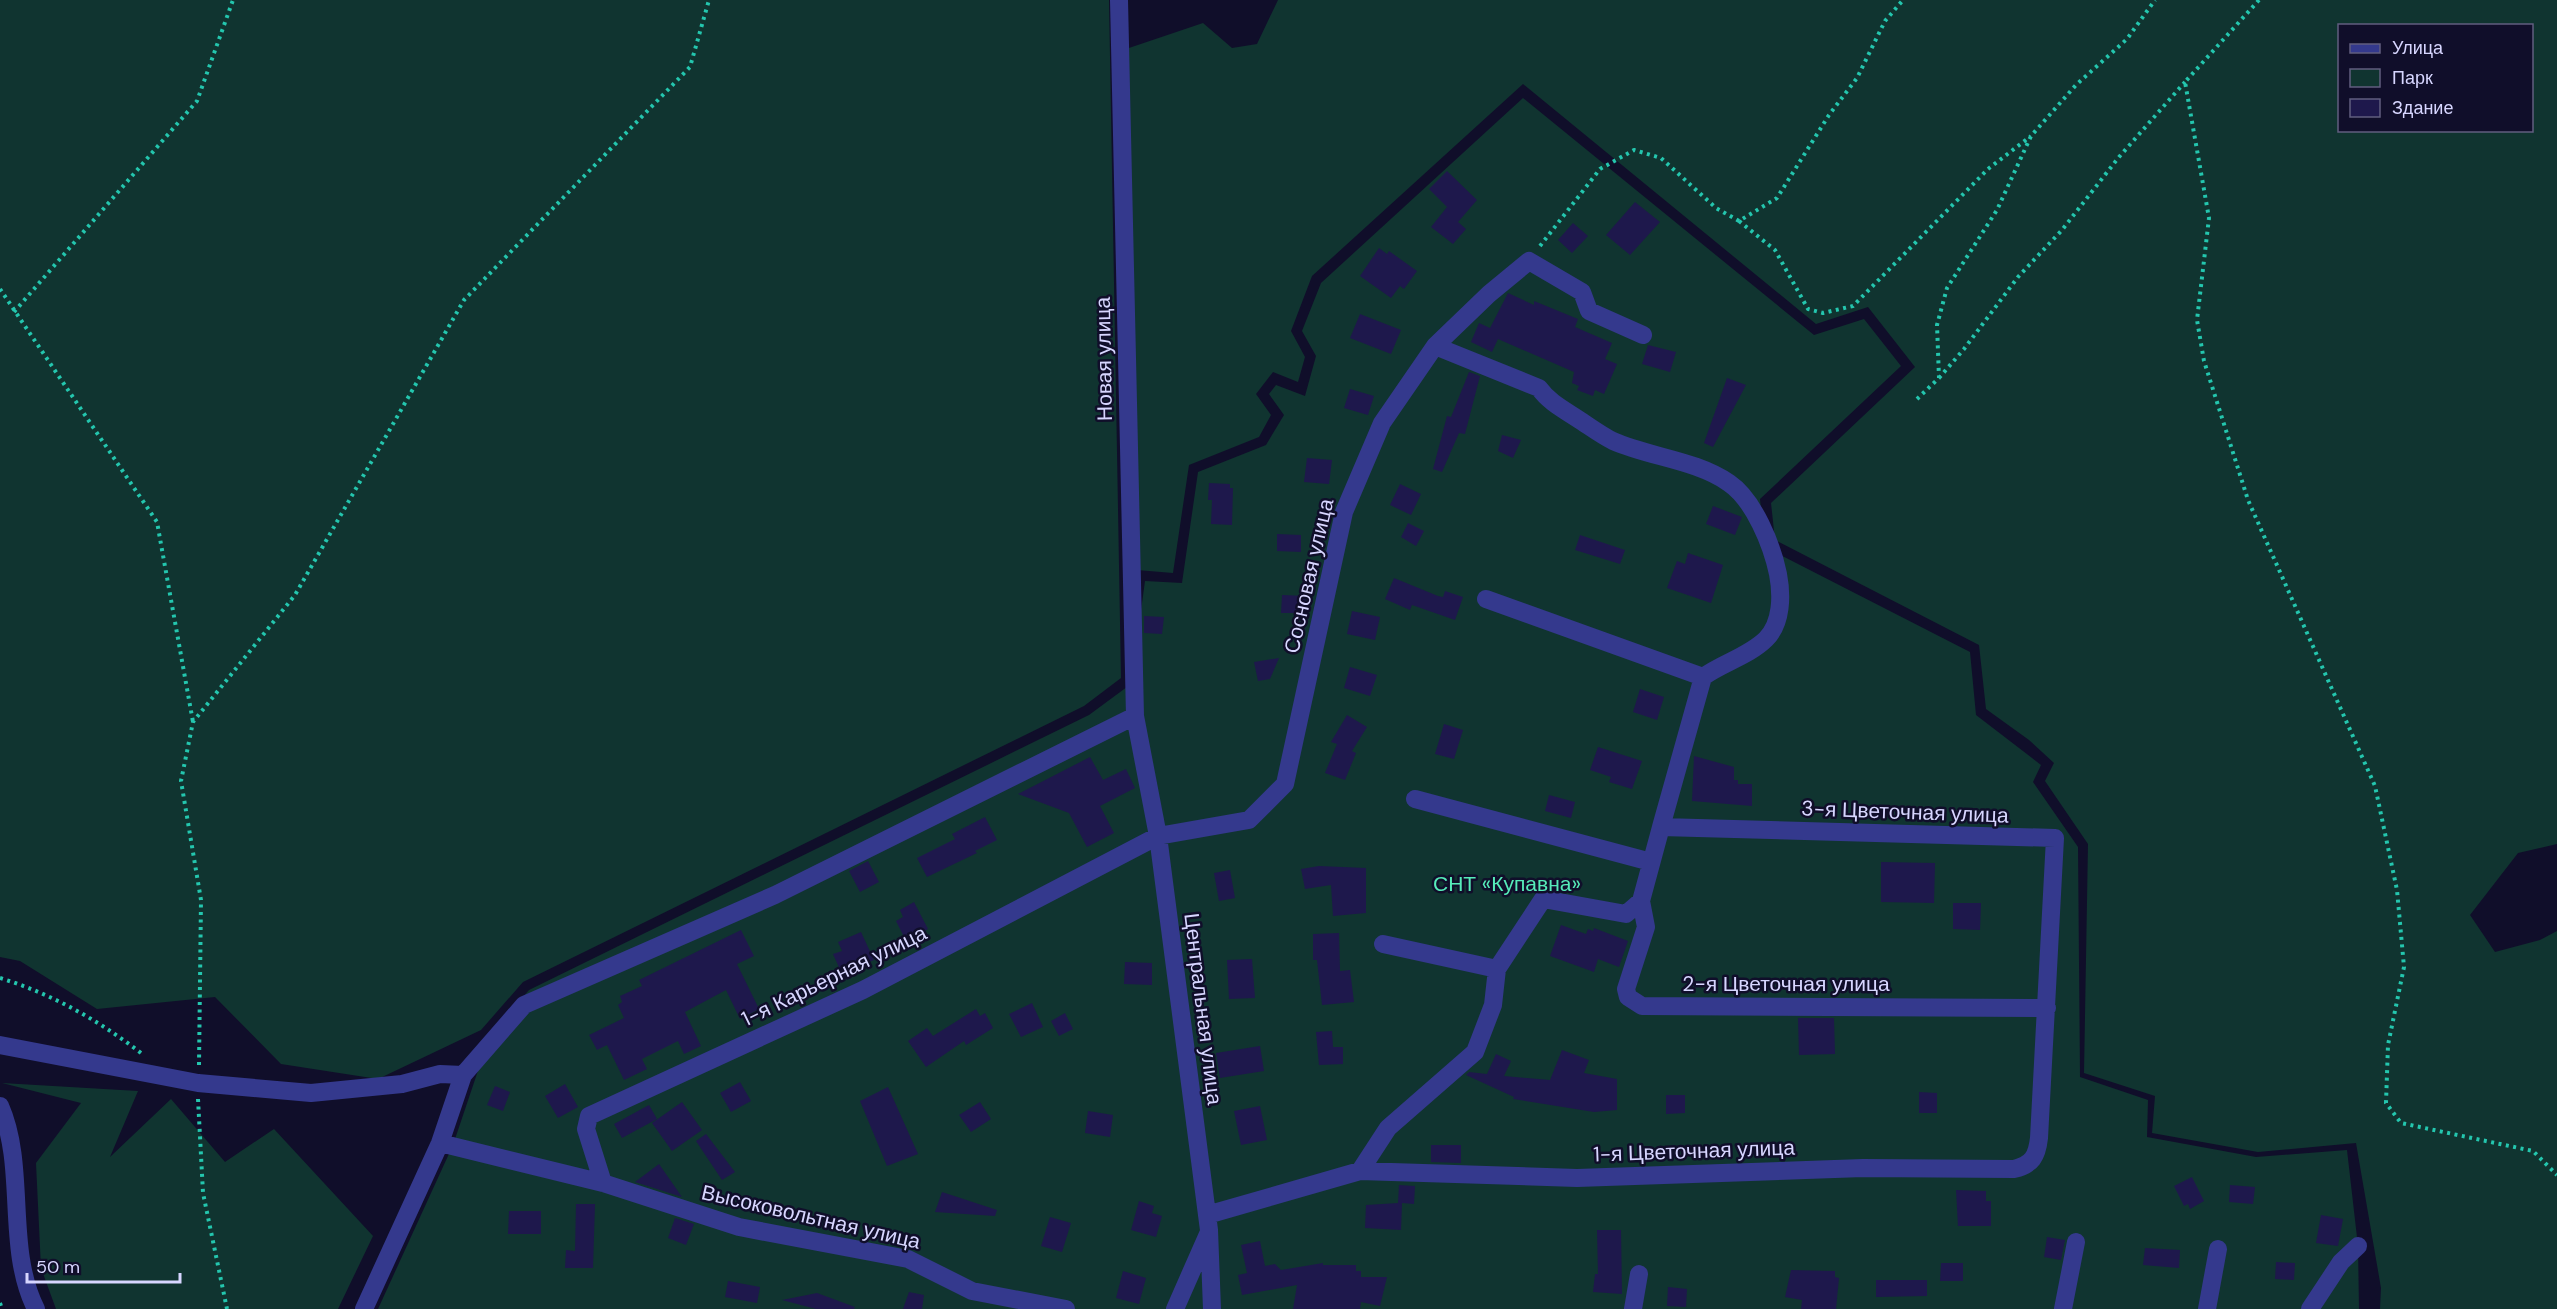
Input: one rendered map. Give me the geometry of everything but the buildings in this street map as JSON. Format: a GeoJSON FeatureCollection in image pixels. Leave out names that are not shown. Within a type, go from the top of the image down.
{"type":"FeatureCollection","features":[{"type":"Feature","properties":{"kind":"street","name":"Новая улица"},"geometry":{"type":"LineString","coordinates":[[1119,0],[1135,716]]}},
{"type":"Feature","properties":{"kind":"street"},"geometry":{"type":"LineString","coordinates":[[1529,261],[1582,292],[1589,311],[1643,335]]}},
{"type":"Feature","properties":{"kind":"street","name":"Сосновая улица"},"geometry":{"type":"LineString","coordinates":[[1158,837],[1249,820],[1285,784],[1344,512],[1382,423],[1435,346],[1489,294],[1529,261]]}},
{"type":"Feature","properties":{"kind":"street"},"geometry":{"type":"LineString","coordinates":[[1360,1171],[1388,1128],[1475,1052],[1493,1005],[1497,969],[1543,899],[1626,914],[1641,901],[1703,677],[1766,639],[1775,625],[1781,602],[1774,554],[1766,534],[1745,501],[1730,483],[1707,472],[1612,440],[1547,399],[1539,388],[1435,346]]}},
{"type":"Feature","properties":{"kind":"street"},"geometry":{"type":"LineString","coordinates":[[1486,599],[1703,677]]}},
{"type":"Feature","properties":{"kind":"street","name":"Центральная улица"},"geometry":{"type":"LineString","coordinates":[[1135,716],[1158,837],[1208,1222],[1212,1309]]}},
{"type":"Feature","properties":{"kind":"street"},"geometry":{"type":"LineString","coordinates":[[364,1309],[440,1143],[463,1075],[524,1005],[775,895],[1135,716]]}},
{"type":"Feature","properties":{"kind":"street"},"geometry":{"type":"LineString","coordinates":[[1415,799],[1651,862]]}},
{"type":"Feature","properties":{"kind":"street","name":"3-я Цветочная улица"},"geometry":{"type":"LineString","coordinates":[[1661,827],[2055,838],[2047,1008]]}},
{"type":"Feature","properties":{"kind":"street","name":"1-я Карьерная улица"},"geometry":{"type":"LineString","coordinates":[[603,1183],[586,1129],[589,1116],[863,990],[1158,837]]}},
{"type":"Feature","properties":{"kind":"street","name":"2-я Цветочная улица"},"geometry":{"type":"LineString","coordinates":[[1641,901],[1646,927],[1626,989],[1628,997],[1642,1006],[2047,1008]]}},
{"type":"Feature","properties":{"kind":"street"},"geometry":{"type":"LineString","coordinates":[[1383,944],[1497,969]]}},
{"type":"Feature","properties":{"kind":"street","name":"1-я Цветочная улица"},"geometry":{"type":"LineString","coordinates":[[1208,1222],[1360,1171],[1577,1178],[1863,1168],[2014,1169],[2033,1160],[2037,1150],[2047,1008]]}},
{"type":"Feature","properties":{"kind":"street"},"geometry":{"type":"LineString","coordinates":[[0,1045],[198,1083],[311,1093],[402,1084],[440,1074],[463,1075]]}},
{"type":"Feature","properties":{"kind":"street"},"geometry":{"type":"LineString","coordinates":[[0,1106],[9,1126],[14,1199],[24,1274],[36,1309]]}},
{"type":"Feature","properties":{"kind":"street","name":"Высоковольтная улица"},"geometry":{"type":"LineString","coordinates":[[440,1143],[603,1183],[739,1227],[908,1259],[972,1291],[1066,1309]]}},
{"type":"Feature","properties":{"kind":"street"},"geometry":{"type":"LineString","coordinates":[[1175,1309],[1208,1222]]}},
{"type":"Feature","properties":{"kind":"street"},"geometry":{"type":"LineString","coordinates":[[2063,1309],[2076,1242]]}},
{"type":"Feature","properties":{"kind":"street"},"geometry":{"type":"LineString","coordinates":[[2310,1309],[2341,1262],[2358,1246]]}},
{"type":"Feature","properties":{"kind":"street"},"geometry":{"type":"LineString","coordinates":[[2207,1309],[2218,1249]]}},
{"type":"Feature","properties":{"kind":"street"},"geometry":{"type":"LineString","coordinates":[[1633,1309],[1639,1274]]}},
{"type":"Feature","properties":{"kind":"path"},"geometry":{"type":"LineString","coordinates":[[14,312],[197,101],[232,0]]}},
{"type":"Feature","properties":{"kind":"path"},"geometry":{"type":"LineString","coordinates":[[193,722],[295,595],[464,300],[690,67],[709,0]]}},
{"type":"Feature","properties":{"kind":"path"},"geometry":{"type":"LineString","coordinates":[[1739,221],[1777,198],[1829,115],[1857,78],[1885,21],[1903,0]]}},
{"type":"Feature","properties":{"kind":"path"},"geometry":{"type":"LineString","coordinates":[[1529,261],[1600,169],[1634,150],[1661,158],[1716,208],[1739,221],[1775,250],[1808,309],[1823,313],[1853,306],[1988,170],[2031,136],[2076,86],[2127,39],[2155,0]]}},
{"type":"Feature","properties":{"kind":"path"},"geometry":{"type":"LineString","coordinates":[[1917,399],[1964,350],[2018,277],[2062,230],[2119,157],[2257,1]]}},
{"type":"Feature","properties":{"kind":"path"},"geometry":{"type":"LineString","coordinates":[[2185,82],[2209,218],[2197,320],[2204,361],[2248,500],[2375,786],[2397,890],[2404,967],[2388,1045],[2386,1103],[2401,1123],[2533,1151],[2557,1175]]}},
{"type":"Feature","properties":{"kind":"path"},"geometry":{"type":"LineString","coordinates":[[1939,378],[1937,325],[1947,288],[1997,210],[2031,136]]}},
{"type":"Feature","properties":{"kind":"path"},"geometry":{"type":"LineString","coordinates":[[0,289],[156,522],[193,722],[181,781],[201,900],[198,1083],[203,1193],[227,1309]]}},
{"type":"Feature","properties":{"kind":"path"},"geometry":{"type":"LineString","coordinates":[[0,978],[24,985],[102,1023],[142,1053],[149,1073]]}},
{"type":"Feature","properties":{"kind":"path"},"geometry":{"type":"LineString","coordinates":[[0,1303],[2,1309]]}},
{"type":"Feature","properties":{"kind":"green space"},"geometry":{"type":"Polygon","coordinates":[[[0,0],[1109,0],[1121,678],[1084,706],[523,982],[481,1030],[378,1079],[281,1064],[215,997],[97,1009],[20,961],[0,957],[0,0]]]}},
{"type":"Feature","properties":{"kind":"green space"},"geometry":{"type":"Polygon","coordinates":[[[1278,0],[2557,0],[2557,844],[2518,853],[2470,915],[2495,952],[2540,940],[2557,931],[2557,1309],[2380,1309],[2381,1288],[2356,1143],[2258,1152],[2152,1133],[2155,1096],[2084,1073],[2088,844],[2045,781],[2054,763],[2029,740],[1986,709],[1979,645],[1775,540],[1771,503],[1915,367],[1868,307],[1816,324],[1523,84],[1312,276],[1291,331],[1305,357],[1298,382],[1273,372],[1256,394],[1271,415],[1259,437],[1189,465],[1173,573],[1137,570],[1123,50],[1203,23],[1232,48],[1257,44],[1278,0]]]}},
{"type":"Feature","properties":{"kind":"green space","name":"СНТ «Купавна»"},"geometry":{"type":"Polygon","coordinates":[[[1523,98],[1814,335],[1864,319],[1901,366],[1760,499],[1765,547],[1970,652],[1976,715],[2041,765],[2033,782],[2078,847],[2080,1077],[2148,1100],[2147,1137],[2256,1157],[2347,1150],[2358,1246],[2359,1309],[378,1309],[453,1145],[490,1035],[529,990],[1089,715],[1131,684],[1145,581],[1182,583],[1198,472],[1266,445],[1284,415],[1269,394],[1276,385],[1305,396],[1316,356],[1302,331],[1321,283],[1523,98]]]}},
{"type":"Feature","properties":{"kind":"green space"},"geometry":{"type":"Polygon","coordinates":[[[2,1083],[138,1091],[110,1157],[171,1099],[225,1162],[274,1129],[373,1236],[338,1309],[56,1309],[41,1268],[36,1163],[81,1103],[2,1083]]]}}]}
